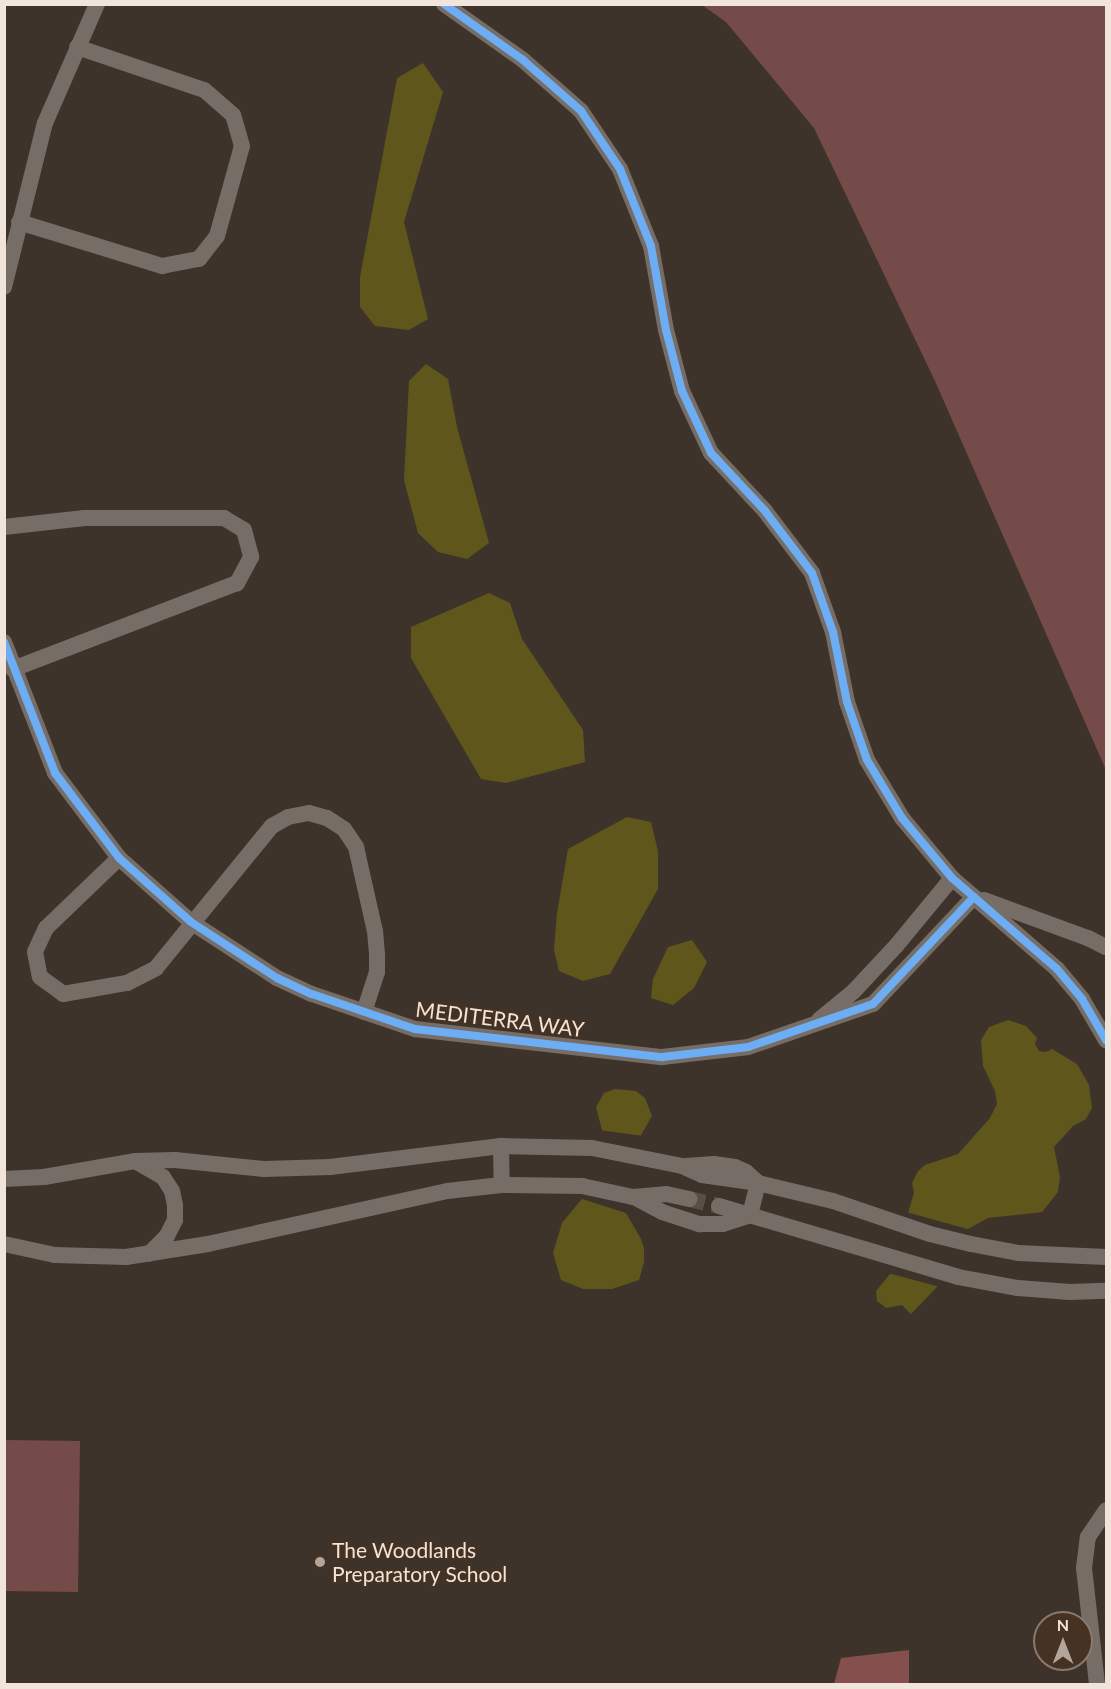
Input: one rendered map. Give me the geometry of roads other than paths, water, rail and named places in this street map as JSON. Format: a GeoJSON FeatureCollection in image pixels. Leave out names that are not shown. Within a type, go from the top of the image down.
{"type":"FeatureCollection","features":[{"type":"Feature","properties":{"kind":"street"},"geometry":{"type":"LineString","coordinates":[[4,288],[45,123],[97,4]]}},
{"type":"Feature","properties":{"kind":"street"},"geometry":{"type":"LineString","coordinates":[[444,4],[523,60],[581,111],[620,169],[651,246],[666,330],[682,391],[711,453],[765,511],[812,573],[832,632],[847,702],[867,760],[902,818],[952,878],[1057,969],[1082,999],[1107,1040]]}},
{"type":"Feature","properties":{"kind":"street"},"geometry":{"type":"LineString","coordinates":[[19,222],[162,266],[199,259],[217,236],[242,146],[233,115],[204,90],[77,47]]}},
{"type":"Feature","properties":{"kind":"street"},"geometry":{"type":"LineString","coordinates":[[4,527],[84,518],[224,518],[244,530],[251,557],[237,583],[13,669]]}},
{"type":"Feature","properties":{"kind":"street","name":"MEDITERRA WAY"},"geometry":{"type":"LineString","coordinates":[[4,642],[55,773],[119,858],[191,922],[277,978],[312,994],[415,1029],[662,1057],[748,1047],[809,1028],[873,1004],[974,897]]}},
{"type":"Feature","properties":{"kind":"street"},"geometry":{"type":"LineString","coordinates":[[119,858],[46,928],[35,952],[40,977],[63,994],[127,983],[156,968],[191,922],[272,826],[288,817],[309,813],[327,818],[344,829],[356,847],[375,931],[377,972],[364,1012]]}},
{"type":"Feature","properties":{"kind":"street","name":"MEDITERRA WAY"},"geometry":{"type":"LineString","coordinates":[[809,1028],[854,991],[896,946],[952,878]]}},
{"type":"Feature","properties":{"kind":"street"},"geometry":{"type":"LineString","coordinates":[[974,897],[1107,947]]}},
{"type":"Feature","properties":{"kind":"street"},"geometry":{"type":"LineString","coordinates":[[501,1146],[502,1185]]}},
{"type":"Feature","properties":{"kind":"street"},"geometry":{"type":"LineString","coordinates":[[4,1179],[44,1177],[135,1161],[175,1160],[264,1169],[330,1167],[501,1146],[592,1148],[682,1166],[714,1164],[735,1167],[746,1172],[758,1183],[833,1201],[930,1234],[971,1244],[1018,1253],[1107,1257]]}},
{"type":"Feature","properties":{"kind":"street"},"geometry":{"type":"LineString","coordinates":[[135,1161],[163,1177],[172,1191],[175,1205],[175,1220],[168,1236],[149,1254]]}},
{"type":"Feature","properties":{"kind":"street"},"geometry":{"type":"LineString","coordinates":[[750,1215],[758,1183]]}},
{"type":"Feature","properties":{"kind":"street"},"geometry":{"type":"LineString","coordinates":[[4,1244],[55,1255],[99,1258],[149,1254],[208,1244],[447,1191],[502,1185],[582,1186],[633,1197],[671,1216],[700,1224],[723,1224],[750,1215]]}},
{"type":"Feature","properties":{"kind":"street"},"geometry":{"type":"LineString","coordinates":[[633,1197],[666,1194],[689,1199]]}},
{"type":"Feature","properties":{"kind":"street"},"geometry":{"type":"LineString","coordinates":[[719,1206],[958,1277],[1018,1288],[1070,1292],[1107,1291]]}},
{"type":"Feature","properties":{"kind":"street"},"geometry":{"type":"LineString","coordinates":[[1097,1684],[1084,1568],[1088,1537],[1107,1510]]}},
{"type":"Feature","properties":{"kind":"tunnel"},"geometry":{"type":"LineString","coordinates":[[689,1199],[719,1206]]}},
{"type":"Feature","properties":{"kind":"place","name":"The Woodlands Preparatory School"},"geometry":{"type":"Point","coordinates":[320,1562]}}]}
